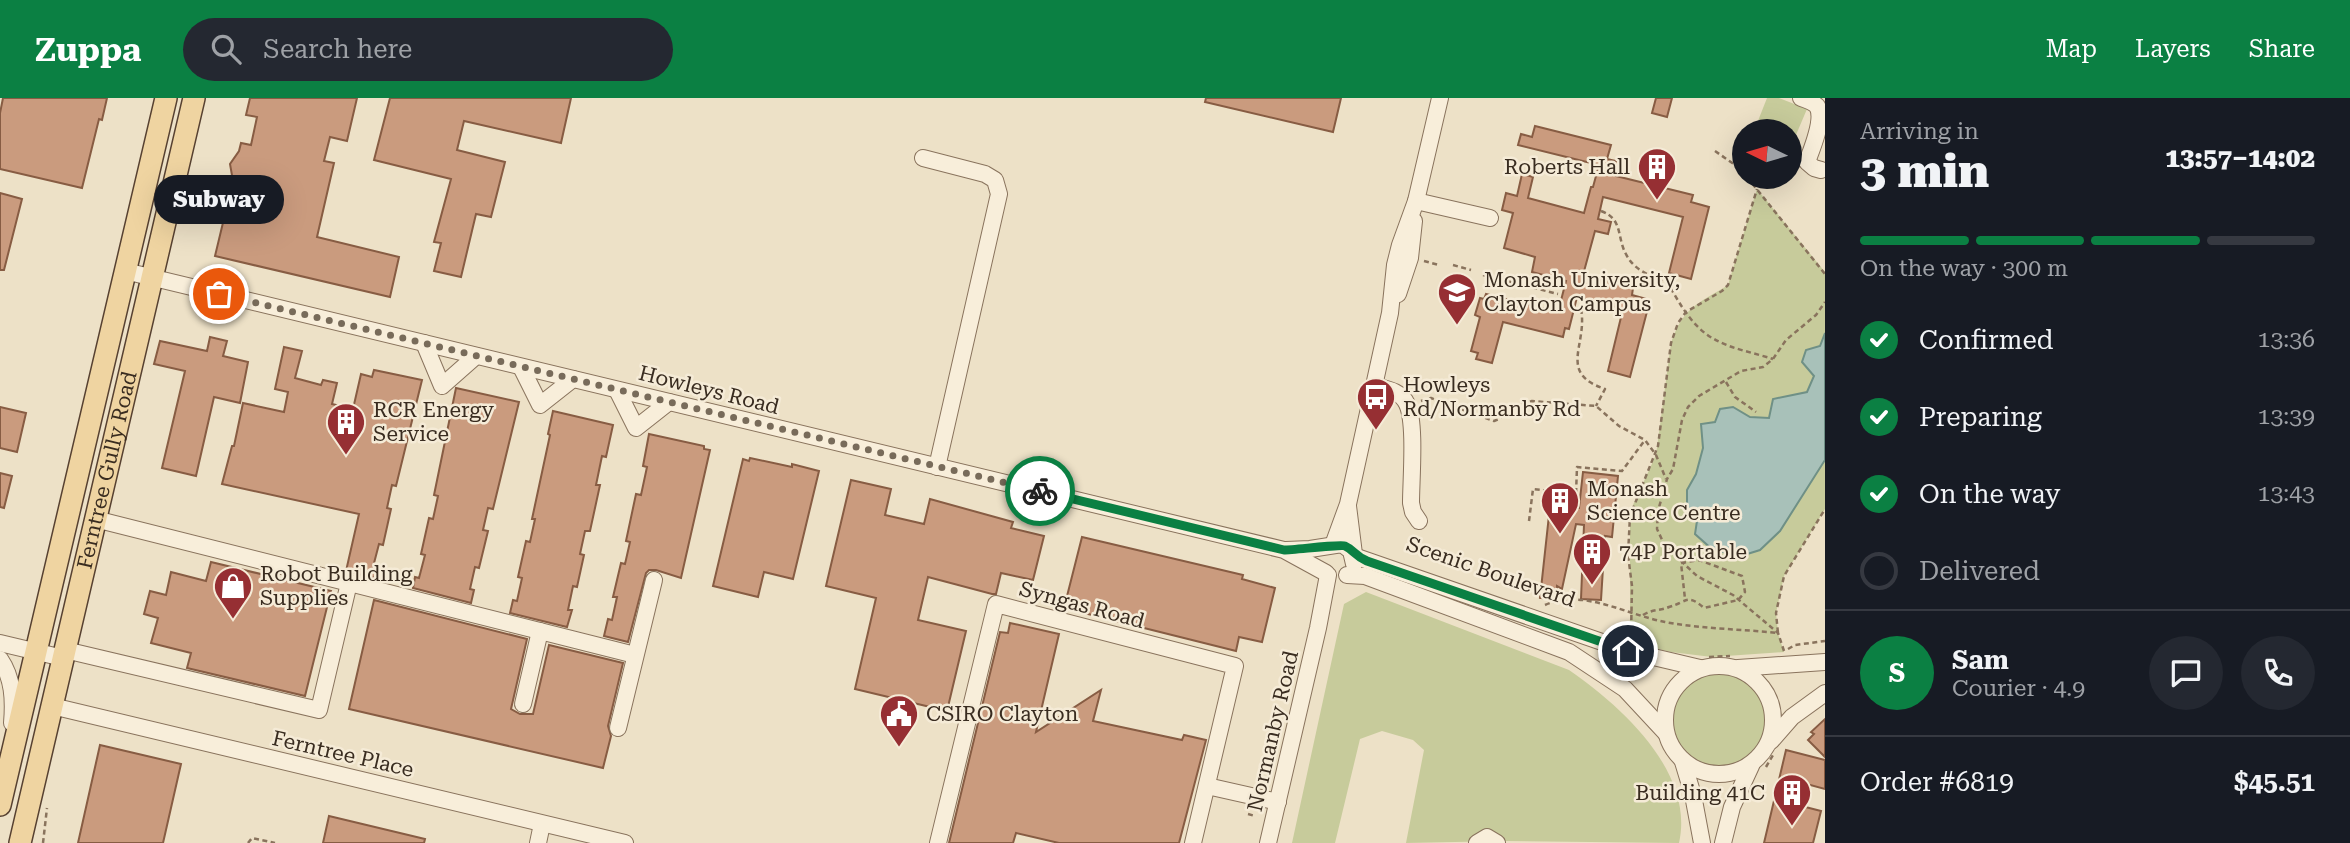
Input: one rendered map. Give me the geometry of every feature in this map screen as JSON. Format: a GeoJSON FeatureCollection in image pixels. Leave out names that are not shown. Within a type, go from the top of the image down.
{"type":"FeatureCollection","features":[{"type":"Feature","properties":{"kind":"main road","name":"Ferntree Gully Road"},"geometry":{"type":"LineString","coordinates":[[0,805],[166,98]]}},
{"type":"Feature","properties":{"kind":"main road","name":"Ferntree Gully Road"},"geometry":{"type":"LineString","coordinates":[[20,843],[194,98]]}},
{"type":"Feature","properties":{"kind":"street"},"geometry":{"type":"LineString","coordinates":[[1440,98],[1416,201],[1410,258],[1390,313],[1348,504],[1321,562],[1335,575],[1365,576],[1569,652],[1625,689],[1665,732]]}},
{"type":"Feature","properties":{"kind":"street"},"geometry":{"type":"LineString","coordinates":[[1801,98],[1815,104],[1819,111],[1820,122],[1807,162],[1814,169],[1821,170]]}},
{"type":"Feature","properties":{"kind":"street"},"geometry":{"type":"LineString","coordinates":[[923,158],[985,174],[995,180],[999,194],[937,467]]}},
{"type":"Feature","properties":{"kind":"street"},"geometry":{"type":"LineString","coordinates":[[1416,201],[1490,218]]}},
{"type":"Feature","properties":{"kind":"street","name":"Howleys Road"},"geometry":{"type":"LineString","coordinates":[[125,271],[1284,550],[1335,575]]}},
{"type":"Feature","properties":{"kind":"street"},"geometry":{"type":"LineString","coordinates":[[424,343],[442,386],[477,356]]}},
{"type":"Feature","properties":{"kind":"street"},"geometry":{"type":"LineString","coordinates":[[521,367],[540,405],[573,379]]}},
{"type":"Feature","properties":{"kind":"street"},"geometry":{"type":"LineString","coordinates":[[1375,386],[1393,390],[1407,404],[1411,422],[1411,503],[1419,521]]}},
{"type":"Feature","properties":{"kind":"street"},"geometry":{"type":"LineString","coordinates":[[618,390],[636,428],[669,402]]}},
{"type":"Feature","properties":{"kind":"street"},"geometry":{"type":"LineString","coordinates":[[1335,575],[1354,566],[1348,504]]}},
{"type":"Feature","properties":{"kind":"street"},"geometry":{"type":"LineString","coordinates":[[95,519],[635,655]]}},
{"type":"Feature","properties":{"kind":"street","name":"Howleys Road"},"geometry":{"type":"LineString","coordinates":[[1284,550],[1330,546]]}},
{"type":"Feature","properties":{"kind":"street"},"geometry":{"type":"LineString","coordinates":[[1330,546],[1347,547],[1354,555]]}},
{"type":"Feature","properties":{"kind":"street","name":"Scenic Boulevard"},"geometry":{"type":"LineString","coordinates":[[1354,555],[1628,651],[1716,665],[1737,662]]}},
{"type":"Feature","properties":{"kind":"street","name":"Normanby Road"},"geometry":{"type":"LineString","coordinates":[[1268,843],[1318,628],[1335,575]]}},
{"type":"Feature","properties":{"kind":"street"},"geometry":{"type":"LineString","coordinates":[[618,728],[654,580]]}},
{"type":"Feature","properties":{"kind":"street"},"geometry":{"type":"LineString","coordinates":[[0,643],[64,654],[319,710],[349,583]]}},
{"type":"Feature","properties":{"kind":"street"},"geometry":{"type":"LineString","coordinates":[[1474,617],[1480,600]]}},
{"type":"Feature","properties":{"kind":"street","name":"Syngas Road"},"geometry":{"type":"LineString","coordinates":[[938,843],[996,604],[1236,666],[1193,843]]}},
{"type":"Feature","properties":{"kind":"street"},"geometry":{"type":"LineString","coordinates":[[523,704],[540,631]]}},
{"type":"Feature","properties":{"kind":"street"},"geometry":{"type":"LineString","coordinates":[[0,659],[8,670],[13,703],[10,760]]}},
{"type":"Feature","properties":{"kind":"street"},"geometry":{"type":"LineString","coordinates":[[1737,662],[1825,662]]}},
{"type":"Feature","properties":{"kind":"street"},"geometry":{"type":"LineString","coordinates":[[1737,662],[1754,677],[1767,696],[1771,705],[1775,744]]}},
{"type":"Feature","properties":{"kind":"street"},"geometry":{"type":"LineString","coordinates":[[1701,663],[1671,695],[1665,717],[1665,732],[1669,743],[1683,762],[1693,795],[1702,843]]}},
{"type":"Feature","properties":{"kind":"street"},"geometry":{"type":"LineString","coordinates":[[1723,843],[1732,807],[1792,717],[1825,693]]}},
{"type":"Feature","properties":{"kind":"street","name":"Ferntree Place"},"geometry":{"type":"LineString","coordinates":[[52,706],[625,843]]}},
{"type":"Feature","properties":{"kind":"street"},"geometry":{"type":"LineString","coordinates":[[1683,762],[1710,774],[1735,774],[1758,767]]}},
{"type":"Feature","properties":{"kind":"street"},"geometry":{"type":"LineString","coordinates":[[1207,786],[1278,802]]}},
{"type":"Feature","properties":{"kind":"street"},"geometry":{"type":"LineString","coordinates":[[25,821],[26,843]]}},
{"type":"Feature","properties":{"kind":"street"},"geometry":{"type":"LineString","coordinates":[[538,843],[542,824]]}},
{"type":"Feature","properties":{"kind":"street"},"geometry":{"type":"LineString","coordinates":[[1477,843],[1487,837],[1497,843]]}},
{"type":"Feature","properties":{"kind":"path"},"geometry":{"type":"LineString","coordinates":[[1715,151],[1732,163]]}},
{"type":"Feature","properties":{"kind":"path"},"geometry":{"type":"LineString","coordinates":[[1757,189],[1825,274]]}},
{"type":"Feature","properties":{"kind":"path"},"geometry":{"type":"LineString","coordinates":[[1628,651],[1632,612],[1628,555],[1630,516],[1656,455],[1671,344],[1678,323],[1686,312],[1728,285],[1757,189]]}},
{"type":"Feature","properties":{"kind":"path"},"geometry":{"type":"LineString","coordinates":[[1601,211],[1610,214],[1618,222],[1622,246],[1628,259],[1650,276],[1668,283],[1678,303],[1702,331],[1715,340],[1773,359]]}},
{"type":"Feature","properties":{"kind":"path"},"geometry":{"type":"LineString","coordinates":[[1426,262],[1439,265]]}},
{"type":"Feature","properties":{"kind":"path"},"geometry":{"type":"LineString","coordinates":[[1453,265],[1471,270]]}},
{"type":"Feature","properties":{"kind":"path"},"geometry":{"type":"LineString","coordinates":[[1483,275],[1558,294]]}},
{"type":"Feature","properties":{"kind":"path"},"geometry":{"type":"LineString","coordinates":[[1778,633],[1738,600],[1697,576],[1681,563],[1665,546],[1657,529],[1658,511],[1667,479],[1673,469],[1682,420],[1688,407],[1699,396],[1741,371],[1763,366],[1773,359],[1786,340],[1816,315],[1825,302]]}},
{"type":"Feature","properties":{"kind":"path"},"geometry":{"type":"LineString","coordinates":[[1581,309],[1584,321],[1576,363],[1586,382],[1605,389],[1596,406]]}},
{"type":"Feature","properties":{"kind":"path"},"geometry":{"type":"LineString","coordinates":[[1726,382],[1735,397],[1756,412]]}},
{"type":"Feature","properties":{"kind":"path"},"geometry":{"type":"LineString","coordinates":[[1407,404],[1432,398],[1494,421],[1512,408],[1532,401],[1596,406],[1619,426],[1645,440],[1656,455],[1667,479]]}},
{"type":"Feature","properties":{"kind":"path"},"geometry":{"type":"LineString","coordinates":[[1529,521],[1533,489],[1576,494],[1577,467],[1622,471],[1645,440]]}},
{"type":"Feature","properties":{"kind":"path"},"geometry":{"type":"LineString","coordinates":[[1825,509],[1784,576],[1776,613],[1784,652],[1795,645],[1825,641]]}},
{"type":"Feature","properties":{"kind":"path"},"geometry":{"type":"LineString","coordinates":[[1643,615],[1651,610],[1670,607],[1685,599],[1695,600],[1704,608],[1738,600],[1745,592],[1742,576],[1699,560],[1681,563]]}},
{"type":"Feature","properties":{"kind":"path"},"geometry":{"type":"LineString","coordinates":[[1681,563],[1685,599]]}},
{"type":"Feature","properties":{"kind":"path"},"geometry":{"type":"LineString","coordinates":[[1544,605],[1554,601],[1579,600],[1665,622],[1778,633]]}},
{"type":"Feature","properties":{"kind":"path"},"geometry":{"type":"LineString","coordinates":[[1701,663],[1737,662]]}},
{"type":"Feature","properties":{"kind":"path"},"geometry":{"type":"LineString","coordinates":[[1758,767],[1775,744]]}},
{"type":"Feature","properties":{"kind":"path"},"geometry":{"type":"LineString","coordinates":[[1248,814],[1255,816]]}},
{"type":"Feature","properties":{"kind":"path"},"geometry":{"type":"LineString","coordinates":[[248,843],[252,838],[275,843]]}},
{"type":"Feature","properties":{"kind":"green space"},"geometry":{"type":"Polygon","coordinates":[[[1767,98],[1779,98],[1807,109],[1802,121],[1759,119],[1767,98]]]}},
{"type":"Feature","properties":{"kind":"green space"},"geometry":{"type":"Polygon","coordinates":[[[1757,189],[1825,272],[1825,509],[1784,576],[1776,613],[1784,652],[1712,657],[1671,652],[1630,642],[1630,524],[1633,505],[1656,455],[1671,343],[1686,314],[1728,285],[1757,189]]]}},
{"type":"Feature","properties":{"kind":"green space"},"geometry":{"type":"Polygon","coordinates":[[[1366,592],[1569,670],[1589,685],[1631,722],[1650,743],[1665,767],[1676,791],[1681,817],[1679,843],[1406,843],[1424,750],[1413,740],[1382,731],[1360,739],[1335,843],[1292,843],[1344,604],[1366,592]]]}},
{"type":"Feature","properties":{"kind":"green space"},"geometry":{"type":"Polygon","coordinates":[[[1719,672],[1737,675],[1752,686],[1763,701],[1766,719],[1763,737],[1752,752],[1737,763],[1719,766],[1701,763],[1686,752],[1675,737],[1672,719],[1675,701],[1686,686],[1701,675],[1719,672]]]}},
{"type":"Feature","properties":{"kind":"water"},"geometry":{"type":"Polygon","coordinates":[[[1825,333],[1825,460],[1780,531],[1760,550],[1741,556],[1713,550],[1695,534],[1697,521],[1687,513],[1687,490],[1696,474],[1703,448],[1701,424],[1715,422],[1720,409],[1733,407],[1750,417],[1769,418],[1773,399],[1807,392],[1814,376],[1802,362],[1806,350],[1820,346],[1825,333]]]}},
{"type":"Feature","properties":{"kind":"building"},"geometry":{"type":"Polygon","coordinates":[[[3,98],[107,98],[82,188],[0,169],[0,113],[3,98]]]}},
{"type":"Feature","properties":{"kind":"building"},"geometry":{"type":"Polygon","coordinates":[[[250,98],[357,98],[347,141],[330,137],[324,161],[334,163],[317,237],[399,257],[390,297],[215,256],[233,181],[230,164],[241,143],[251,145],[257,117],[246,115],[250,98]]]}},
{"type":"Feature","properties":{"kind":"building"},"geometry":{"type":"Polygon","coordinates":[[[390,98],[571,98],[561,143],[464,121],[457,150],[505,162],[491,217],[476,214],[461,277],[434,271],[441,243],[434,242],[451,179],[374,160],[390,98]]]}},
{"type":"Feature","properties":{"kind":"building"},"geometry":{"type":"Polygon","coordinates":[[[1206,98],[1341,98],[1333,132],[1205,102],[1206,98]]]}},
{"type":"Feature","properties":{"kind":"building"},"geometry":{"type":"Polygon","coordinates":[[[1656,98],[1672,98],[1667,117],[1652,113],[1656,98]]]}},
{"type":"Feature","properties":{"kind":"building"},"geometry":{"type":"Polygon","coordinates":[[[1535,126],[1611,145],[1607,159],[1620,162],[1616,176],[1693,195],[1691,202],[1709,207],[1691,279],[1669,273],[1683,217],[1603,197],[1598,219],[1611,222],[1608,234],[1595,231],[1583,275],[1633,288],[1632,295],[1650,300],[1630,377],[1608,371],[1623,309],[1577,297],[1569,329],[1565,328],[1563,337],[1503,322],[1492,363],[1476,359],[1478,353],[1471,351],[1480,317],[1475,315],[1480,298],[1484,299],[1486,294],[1558,312],[1566,281],[1532,272],[1535,257],[1504,248],[1513,213],[1502,210],[1506,193],[1517,196],[1522,174],[1533,177],[1528,198],[1584,213],[1599,165],[1518,145],[1521,134],[1532,137],[1535,126]]]}},
{"type":"Feature","properties":{"kind":"building"},"geometry":{"type":"Polygon","coordinates":[[[0,193],[22,199],[4,270],[0,270],[0,193]]]}},
{"type":"Feature","properties":{"kind":"building"},"geometry":{"type":"Polygon","coordinates":[[[210,337],[227,341],[223,356],[248,362],[240,403],[214,397],[196,476],[162,468],[185,371],[154,364],[160,341],[207,351],[210,337]]]}},
{"type":"Feature","properties":{"kind":"building"},"geometry":{"type":"Polygon","coordinates":[[[284,347],[302,351],[295,378],[321,385],[323,380],[337,383],[332,404],[353,409],[361,374],[372,377],[374,370],[422,380],[396,486],[392,485],[387,508],[391,509],[383,545],[379,544],[373,567],[377,568],[374,578],[346,571],[359,514],[222,484],[243,403],[284,412],[288,392],[275,389],[284,347]]]}},
{"type":"Feature","properties":{"kind":"building"},"geometry":{"type":"Polygon","coordinates":[[[456,388],[519,402],[493,509],[488,508],[483,530],[488,531],[479,568],[475,567],[470,589],[474,590],[471,603],[413,588],[415,577],[419,578],[425,555],[421,554],[429,518],[433,519],[438,496],[434,495],[456,388]]]}},
{"type":"Feature","properties":{"kind":"building"},"geometry":{"type":"Polygon","coordinates":[[[0,407],[26,413],[17,452],[0,448],[0,407]]]}},
{"type":"Feature","properties":{"kind":"building"},"geometry":{"type":"Polygon","coordinates":[[[553,411],[613,425],[606,457],[602,456],[596,485],[600,485],[590,531],[585,531],[580,554],[584,555],[577,587],[573,586],[568,610],[572,610],[567,627],[510,613],[513,600],[517,601],[522,578],[518,577],[526,541],[530,542],[535,519],[532,519],[553,411]]]}},
{"type":"Feature","properties":{"kind":"building"},"geometry":{"type":"Polygon","coordinates":[[[649,434],[704,446],[704,449],[710,450],[681,578],[656,570],[646,573],[628,642],[604,636],[608,619],[612,620],[617,597],[613,597],[621,563],[625,564],[630,542],[626,541],[636,494],[641,495],[647,467],[643,466],[649,434]]]}},
{"type":"Feature","properties":{"kind":"building"},"geometry":{"type":"Polygon","coordinates":[[[750,458],[819,471],[793,579],[764,572],[758,597],[713,586],[743,459],[749,461],[750,458]]]}},
{"type":"Feature","properties":{"kind":"building","name":"Monash Science Centre"},"geometry":{"type":"Polygon","coordinates":[[[1583,472],[1618,476],[1612,537],[1605,536],[1601,600],[1581,599],[1584,525],[1576,524],[1562,589],[1557,586],[1556,600],[1540,598],[1550,506],[1579,508],[1583,472]]]}},
{"type":"Feature","properties":{"kind":"building"},"geometry":{"type":"Polygon","coordinates":[[[0,473],[12,476],[4,508],[0,507],[0,473]]]}},
{"type":"Feature","properties":{"kind":"building"},"geometry":{"type":"Polygon","coordinates":[[[851,480],[891,489],[885,515],[924,524],[930,499],[1013,522],[1011,528],[1044,536],[1033,580],[1001,573],[996,594],[928,577],[918,620],[966,631],[947,711],[855,689],[876,598],[826,586],[851,480]]]}},
{"type":"Feature","properties":{"kind":"building"},"geometry":{"type":"Polygon","coordinates":[[[1082,537],[1243,575],[1242,579],[1275,588],[1262,642],[1239,637],[1236,651],[1064,608],[1082,537]]]}},
{"type":"Feature","properties":{"kind":"building"},"geometry":{"type":"Polygon","coordinates":[[[211,562],[331,591],[305,696],[187,668],[191,653],[151,643],[158,618],[144,614],[150,591],[166,595],[171,572],[206,581],[211,562]]]}},
{"type":"Feature","properties":{"kind":"building"},"geometry":{"type":"Polygon","coordinates":[[[374,600],[527,639],[511,709],[520,714],[533,714],[549,645],[623,663],[608,726],[611,736],[603,768],[349,709],[374,600]]]}},
{"type":"Feature","properties":{"kind":"building"},"geometry":{"type":"Polygon","coordinates":[[[1010,623],[1059,634],[1036,732],[1101,690],[1093,721],[1182,740],[1184,735],[1206,740],[1179,843],[1059,843],[1016,833],[1013,843],[949,843],[1000,632],[1008,633],[1010,623]]]}},
{"type":"Feature","properties":{"kind":"building"},"geometry":{"type":"Polygon","coordinates":[[[1825,719],[1825,757],[1808,740],[1814,734],[1811,732],[1825,719]]]}},
{"type":"Feature","properties":{"kind":"building"},"geometry":{"type":"Polygon","coordinates":[[[100,745],[181,764],[163,843],[78,843],[100,745]]]}},
{"type":"Feature","properties":{"kind":"building"},"geometry":{"type":"Polygon","coordinates":[[[1786,750],[1825,760],[1825,789],[1792,780],[1786,802],[1821,811],[1813,843],[1764,843],[1786,750]]]}},
{"type":"Feature","properties":{"kind":"building"},"geometry":{"type":"Polygon","coordinates":[[[329,816],[425,839],[424,843],[323,843],[329,816]]]}},
{"type":"Feature","properties":{"kind":"way so far"},"geometry":{"type":"LineString","coordinates":[[219,294],[1040,491]]}},
{"type":"Feature","properties":{"kind":"place","name":"Roberts Hall"},"geometry":{"type":"Point","coordinates":[1657,201]}},
{"type":"Feature","properties":{"kind":"place","name":"Subway"},"geometry":{"type":"Point","coordinates":[219,294]}},
{"type":"Feature","properties":{"kind":"place","name":"Monash University, Clayton Campus"},"geometry":{"type":"Point","coordinates":[1457,326]}},
{"type":"Feature","properties":{"kind":"place","name":"Howleys Rd/Normanby Rd"},"geometry":{"type":"Point","coordinates":[1376,431]}},
{"type":"Feature","properties":{"kind":"place","name":"RCR Energy Service"},"geometry":{"type":"Point","coordinates":[346,456]}},
{"type":"Feature","properties":{"kind":"place","name":"Monash Science Centre"},"geometry":{"type":"Point","coordinates":[1560,535]}},
{"type":"Feature","properties":{"kind":"place","name":"74P Portable"},"geometry":{"type":"Point","coordinates":[1592,586]}},
{"type":"Feature","properties":{"kind":"place","name":"Robot Building Supplies"},"geometry":{"type":"Point","coordinates":[233,620]}},
{"type":"Feature","properties":{"kind":"place","name":"CSIRO Clayton"},"geometry":{"type":"Point","coordinates":[899,748]}},
{"type":"Feature","properties":{"kind":"place","name":"Building 41C"},"geometry":{"type":"Point","coordinates":[1792,827]}},
{"type":"Feature","properties":{"kind":"route"},"geometry":{"type":"LineString","coordinates":[[1040,491],[1284,550],[1342,544],[1354,556],[1367,561],[1628,651]]}}]}
